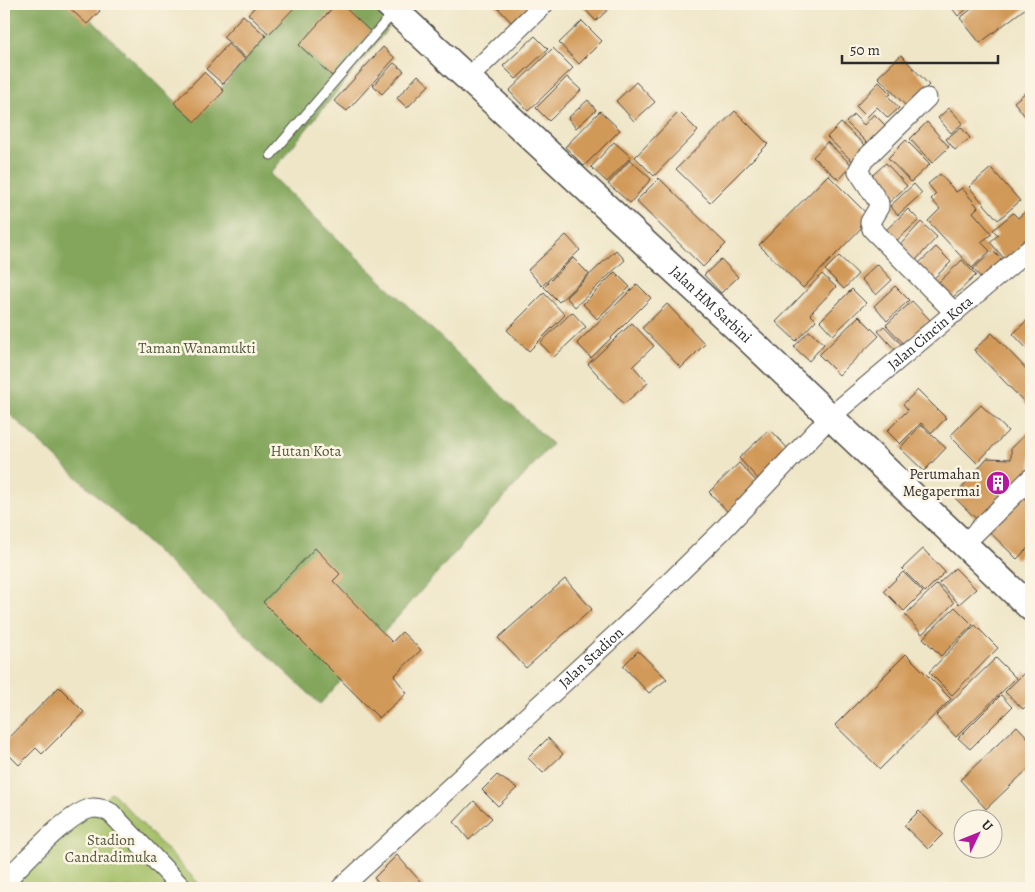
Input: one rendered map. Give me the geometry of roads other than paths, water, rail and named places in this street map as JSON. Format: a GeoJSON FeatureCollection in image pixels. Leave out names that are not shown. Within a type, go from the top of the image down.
{"type":"FeatureCollection","features":[{"type":"Feature","properties":{"kind":"main road","name":"Jalan HM Sarbini"},"geometry":{"type":"LineString","coordinates":[[391,7],[830,417],[1031,608]]}},
{"type":"Feature","properties":{"kind":"street"},"geometry":{"type":"LineString","coordinates":[[468,78],[544,4]]}},
{"type":"Feature","properties":{"kind":"street"},"geometry":{"type":"LineString","coordinates":[[927,98],[864,160],[858,171],[879,203],[879,208],[870,222],[872,229],[955,313]]}},
{"type":"Feature","properties":{"kind":"street","name":"Jalan Cincin Kota"},"geometry":{"type":"LineString","coordinates":[[830,417],[1031,248]]}},
{"type":"Feature","properties":{"kind":"street","name":"Jalan Stadion"},"geometry":{"type":"LineString","coordinates":[[341,888],[624,627],[722,532],[830,417]]}},
{"type":"Feature","properties":{"kind":"street"},"geometry":{"type":"LineString","coordinates":[[964,544],[1031,478]]}},
{"type":"Feature","properties":{"kind":"street"},"geometry":{"type":"LineString","coordinates":[[4,882],[68,821],[91,808],[111,813],[182,888]]}},
{"type":"Feature","properties":{"kind":"lane"},"geometry":{"type":"LineString","coordinates":[[271,155],[391,7]]}},
{"type":"Feature","properties":{"kind":"place","name":"Perumahan Megapermai"},"geometry":{"type":"Point","coordinates":[998,483]}},
{"type":"Feature","properties":{"kind":"park label","name":"Taman Wanamukti"},"geometry":{"type":"Point","coordinates":[197,348]}},
{"type":"Feature","properties":{"kind":"park label","name":"Hutan Kota"},"geometry":{"type":"Point","coordinates":[306,451]}},
{"type":"Feature","properties":{"kind":"park label","name":"Stadion Candradimuka"},"geometry":{"type":"Point","coordinates":[111,848]}}]}
